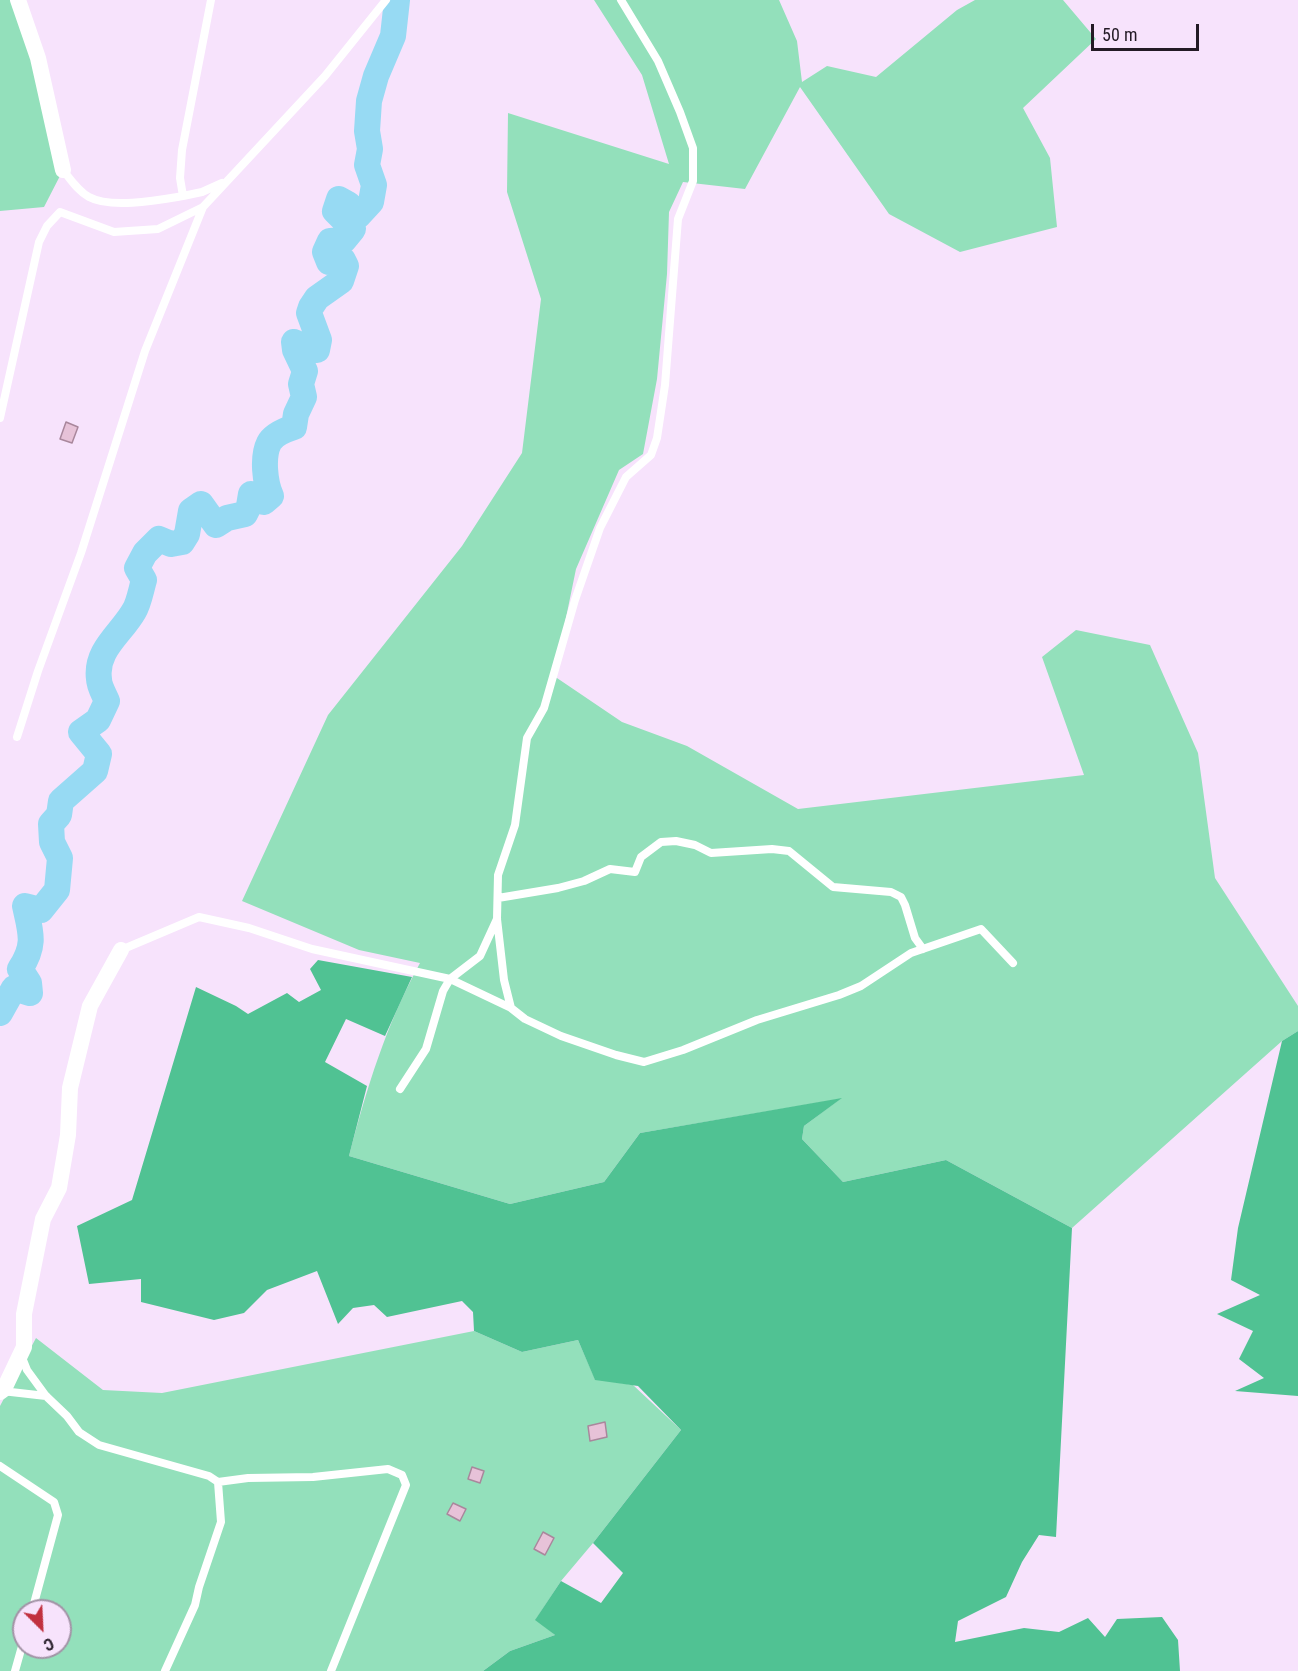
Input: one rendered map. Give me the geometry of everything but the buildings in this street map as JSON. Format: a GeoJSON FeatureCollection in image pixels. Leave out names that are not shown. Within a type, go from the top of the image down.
{"type":"FeatureCollection","features":[{"type":"Feature","properties":{"kind":"street"},"geometry":{"type":"LineString","coordinates":[[18,0],[38,58],[63,170]]}},
{"type":"Feature","properties":{"kind":"street"},"geometry":{"type":"LineString","coordinates":[[1,1391],[24,1347],[24,1314],[43,1219],[59,1188],[68,1134],[70,1088],[90,1006],[121,950]]}},
{"type":"Feature","properties":{"kind":"lane"},"geometry":{"type":"LineString","coordinates":[[183,196],[180,177],[182,150],[211,0]]}},
{"type":"Feature","properties":{"kind":"lane"},"geometry":{"type":"LineString","coordinates":[[17,736],[81,554],[145,351],[203,207],[325,76],[386,0]]}},
{"type":"Feature","properties":{"kind":"lane"},"geometry":{"type":"LineString","coordinates":[[511,1008],[504,980],[497,919],[498,875],[515,825],[527,738],[544,708],[575,600],[600,528],[626,477],[651,455],[657,438],[665,385],[678,219],[693,180],[693,148],[658,60],[621,0]]}},
{"type":"Feature","properties":{"kind":"lane"},"geometry":{"type":"LineString","coordinates":[[63,170],[76,187],[90,198],[129,203],[202,192],[228,180]]}},
{"type":"Feature","properties":{"kind":"lane"},"geometry":{"type":"LineString","coordinates":[[0,418],[39,242],[46,226],[60,212],[114,232],[158,229],[203,207]]}},
{"type":"Feature","properties":{"kind":"lane"},"geometry":{"type":"LineString","coordinates":[[498,898],[558,888],[584,881],[610,869],[635,872],[641,857],[661,842],[676,841],[695,845],[711,853],[789,850],[804,865],[833,887],[884,891],[901,897],[915,938],[923,949]]}},
{"type":"Feature","properties":{"kind":"lane"},"geometry":{"type":"LineString","coordinates":[[121,950],[199,917],[249,928],[312,949],[450,979],[511,1008],[525,1019],[561,1036],[644,1062],[683,1050],[758,1020],[839,995],[861,986],[911,953],[981,929],[1013,963]]}},
{"type":"Feature","properties":{"kind":"lane"},"geometry":{"type":"LineString","coordinates":[[400,1089],[426,1049],[443,991],[450,979],[480,956],[497,919]]}},
{"type":"Feature","properties":{"kind":"lane"},"geometry":{"type":"LineString","coordinates":[[21,1354],[27,1370],[46,1396],[67,1416],[79,1432],[99,1444],[209,1476],[218,1482],[248,1478],[313,1477],[388,1469],[402,1474],[406,1485],[331,1671]]}},
{"type":"Feature","properties":{"kind":"lane"},"geometry":{"type":"LineString","coordinates":[[1,1391],[46,1396]]}},
{"type":"Feature","properties":{"kind":"lane"},"geometry":{"type":"LineString","coordinates":[[0,1466],[54,1502],[58,1515],[35,1599]]}},
{"type":"Feature","properties":{"kind":"lane"},"geometry":{"type":"LineString","coordinates":[[165,1671],[195,1605],[221,1522],[218,1482]]}},
{"type":"Feature","properties":{"kind":"green space"},"geometry":{"type":"Polygon","coordinates":[[[0,0],[18,0],[63,170],[44,207],[0,211],[0,0]]]}},
{"type":"Feature","properties":{"kind":"green space"},"geometry":{"type":"Polygon","coordinates":[[[594,0],[779,0],[797,41],[802,82],[827,66],[876,77],[957,10],[975,0],[1063,0],[1096,39],[1023,108],[1050,158],[1057,227],[960,252],[889,214],[800,87],[745,189],[683,182],[669,212],[667,274],[657,379],[643,454],[619,470],[576,569],[554,676],[622,722],[687,746],[798,809],[1084,775],[1042,657],[1076,630],[1150,645],[1198,753],[1215,878],[1298,1006],[1298,1031],[1282,1041],[1072,1228],[946,1160],[843,1182],[802,1139],[804,1126],[840,1099],[640,1133],[604,1182],[510,1204],[349,1156],[378,1057],[397,1010],[420,963],[359,950],[242,901],[328,715],[462,546],[522,453],[541,299],[507,192],[508,113],[669,164],[642,75],[594,0]]]}},
{"type":"Feature","properties":{"kind":"green space"},"geometry":{"type":"Polygon","coordinates":[[[318,960],[412,977],[385,1036],[346,1019],[325,1062],[367,1086],[349,1156],[510,1204],[604,1182],[640,1133],[842,1098],[804,1126],[802,1139],[843,1182],[946,1160],[1072,1228],[1056,1537],[1039,1535],[1022,1562],[1006,1597],[958,1621],[955,1642],[1024,1628],[1059,1632],[1088,1618],[1105,1637],[1117,1619],[1162,1617],[1178,1640],[1180,1671],[483,1671],[510,1651],[555,1635],[535,1620],[561,1581],[601,1603],[623,1573],[593,1543],[681,1430],[638,1386],[595,1380],[578,1340],[522,1352],[474,1331],[473,1312],[462,1301],[387,1317],[374,1305],[353,1308],[338,1324],[317,1271],[267,1290],[244,1313],[214,1320],[141,1302],[141,1279],[89,1284],[77,1226],[132,1200],[196,987],[248,1014],[287,993],[299,1002],[321,990],[310,969],[318,960]]]}},
{"type":"Feature","properties":{"kind":"green space"},"geometry":{"type":"Polygon","coordinates":[[[1298,1031],[1298,1396],[1235,1391],[1264,1378],[1239,1359],[1253,1331],[1217,1314],[1260,1295],[1231,1280],[1238,1228],[1282,1041],[1298,1031]]]}},
{"type":"Feature","properties":{"kind":"green space"},"geometry":{"type":"Polygon","coordinates":[[[474,1331],[522,1352],[578,1340],[595,1379],[633,1385],[681,1430],[561,1581],[536,1619],[555,1635],[510,1651],[483,1671],[0,1671],[0,1406],[36,1338],[103,1390],[162,1393],[474,1331]]]}},
{"type":"Feature","properties":{"kind":"waterway"},"geometry":{"type":"LineString","coordinates":[[0,1013],[14,988],[30,993],[29,983],[20,969],[28,953],[31,939],[25,906],[41,910],[57,890],[60,858],[52,842],[51,824],[59,815],[61,801],[95,771],[99,754],[81,732],[98,720],[107,701],[99,679],[101,659],[137,604],[144,580],[137,568],[145,553],[159,539],[171,544],[182,542],[187,534],[191,511],[201,504],[216,525],[227,518],[245,514],[251,494],[264,502],[271,496],[265,470],[267,449],[273,438],[294,427],[296,414],[304,397],[301,384],[305,371],[295,350],[294,342],[317,350],[319,340],[309,313],[311,307],[317,298],[341,281],[346,266],[343,260],[339,259],[329,262],[325,252],[330,241],[344,240],[353,229],[335,211],[339,199],[359,215],[371,202],[374,185],[367,165],[370,149],[367,131],[369,101],[376,76],[393,36],[397,0]]}}]}
